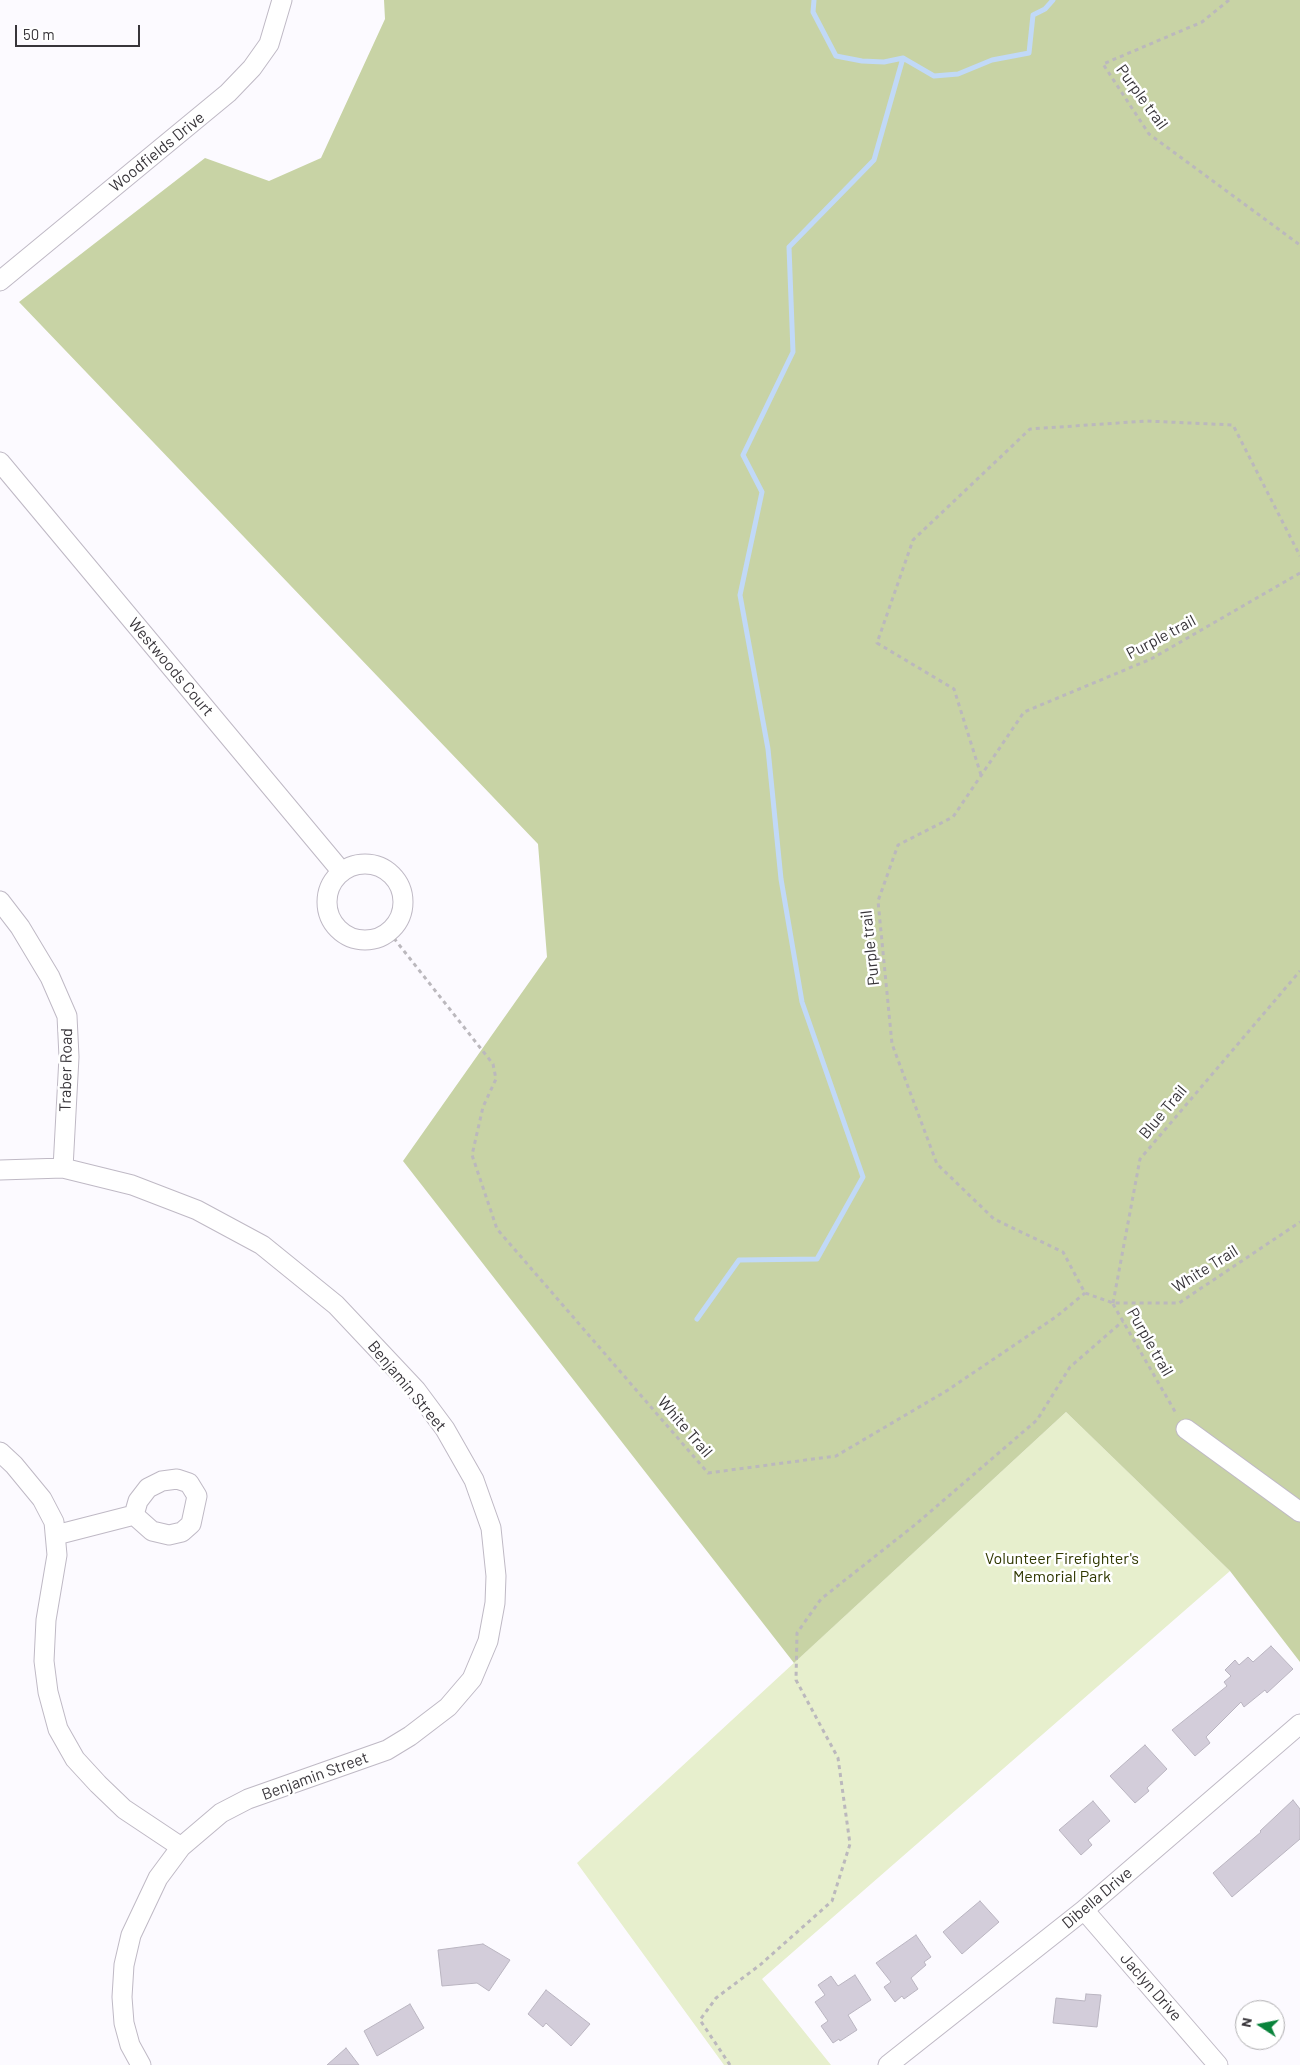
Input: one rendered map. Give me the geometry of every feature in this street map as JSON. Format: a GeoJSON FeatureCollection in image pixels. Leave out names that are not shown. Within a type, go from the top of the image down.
{"type":"FeatureCollection","features":[{"type":"Feature","properties":{"kind":"street","name":"Woodfields Drive"},"geometry":{"type":"LineString","coordinates":[[0,281],[228,93],[252,68],[269,44],[282,0]]}},
{"type":"Feature","properties":{"kind":"street","name":"Westwoods Court"},"geometry":{"type":"LineString","coordinates":[[0,462],[342,872]]}},
{"type":"Feature","properties":{"kind":"street"},"geometry":{"type":"LineString","coordinates":[[367,864],[380,866],[391,874],[399,884],[403,903],[398,922],[389,932],[378,938],[366,941],[344,934],[335,926],[329,915],[328,891],[334,880],[342,872],[353,865],[367,864]]}},
{"type":"Feature","properties":{"kind":"street","name":"Traber Road"},"geometry":{"type":"LineString","coordinates":[[0,901],[20,927],[50,977],[67,1016],[69,1057],[63,1168]]}},
{"type":"Feature","properties":{"kind":"street","name":"Benjamin Street"},"geometry":{"type":"LineString","coordinates":[[0,1170],[63,1168],[132,1185],[197,1210],[262,1245],[336,1305],[416,1390],[445,1429],[474,1480],[491,1528],[496,1585],[495,1603],[488,1640],[472,1679],[448,1707],[410,1736],[387,1750],[248,1799],[221,1812],[181,1847],[158,1878],[131,1935],[124,1965],[122,1997],[124,2023],[130,2045],[141,2065]]}},
{"type":"Feature","properties":{"kind":"street"},"geometry":{"type":"LineString","coordinates":[[1186,1429],[1300,1512]]}},
{"type":"Feature","properties":{"kind":"street"},"geometry":{"type":"LineString","coordinates":[[0,1452],[14,1465],[42,1499],[54,1522],[57,1555],[46,1620],[44,1661],[48,1692],[58,1728],[75,1759],[98,1784],[124,1809],[181,1847]]}},
{"type":"Feature","properties":{"kind":"street"},"geometry":{"type":"LineString","coordinates":[[56,1535],[134,1515]]}},
{"type":"Feature","properties":{"kind":"street","name":"Dibella Drive"},"geometry":{"type":"LineString","coordinates":[[888,2065],[1084,1910],[1296,1734]]}},
{"type":"Feature","properties":{"kind":"street","name":"Jaclyn Drive"},"geometry":{"type":"LineString","coordinates":[[1084,1910],[1218,2065]]}},
{"type":"Feature","properties":{"kind":"path","name":"Purple trail"},"geometry":{"type":"LineString","coordinates":[[1229,0],[1202,22],[1103,64],[1149,134],[1300,245]]}},
{"type":"Feature","properties":{"kind":"path"},"geometry":{"type":"LineString","coordinates":[[981,775],[954,689],[877,643],[913,540],[1030,429],[1147,421],[1233,426],[1300,556]]}},
{"type":"Feature","properties":{"kind":"path","name":"Purple trail"},"geometry":{"type":"LineString","coordinates":[[1186,1429],[1113,1303],[1085,1293],[1063,1252],[994,1219],[937,1164],[892,1044],[878,901],[898,845],[953,817],[1024,712],[1151,659],[1300,573]]}},
{"type":"Feature","properties":{"kind":"path","name":"White Trail"},"geometry":{"type":"LineString","coordinates":[[389,932],[493,1064],[496,1078],[483,1107],[472,1155],[497,1229],[708,1473],[836,1456],[948,1390],[1057,1316],[1085,1293]]}},
{"type":"Feature","properties":{"kind":"path","name":"Blue Trail"},"geometry":{"type":"LineString","coordinates":[[1113,1303],[1140,1159],[1300,971]]}},
{"type":"Feature","properties":{"kind":"path","name":"White Trail"},"geometry":{"type":"LineString","coordinates":[[1113,1303],[1179,1303],[1300,1222]]}},
{"type":"Feature","properties":{"kind":"path"},"geometry":{"type":"LineString","coordinates":[[730,2065],[700,2020],[716,1998],[760,1965],[832,1901],[850,1844],[838,1758],[796,1680],[797,1633],[821,1599],[916,1524],[1037,1420],[1070,1367],[1123,1321]]}},
{"type":"Feature","properties":{"kind":"green space"},"geometry":{"type":"Polygon","coordinates":[[[384,0],[1300,0],[1300,1662],[1230,1571],[1066,1412],[794,1663],[403,1161],[547,957],[538,844],[19,302],[205,158],[269,181],[321,158],[385,19],[384,0]]]}},
{"type":"Feature","properties":{"kind":"green space","name":"Volunteer Firefighter's Memorial Park"},"geometry":{"type":"Polygon","coordinates":[[[1066,1412],[1230,1571],[762,1979],[831,2065],[724,2065],[577,1863],[1066,1412]]]}},
{"type":"Feature","properties":{"kind":"building"},"geometry":{"type":"Polygon","coordinates":[[[1271,1646],[1293,1669],[1267,1693],[1265,1690],[1244,1707],[1241,1702],[1206,1737],[1210,1743],[1195,1756],[1172,1730],[1227,1686],[1224,1682],[1231,1676],[1225,1670],[1235,1660],[1239,1665],[1248,1657],[1253,1662],[1271,1646]]]}},
{"type":"Feature","properties":{"kind":"building"},"geometry":{"type":"Polygon","coordinates":[[[1145,1745],[1167,1769],[1147,1788],[1149,1791],[1135,1803],[1110,1776],[1145,1745]]]}},
{"type":"Feature","properties":{"kind":"building"},"geometry":{"type":"Polygon","coordinates":[[[1293,1800],[1300,1809],[1300,1839],[1232,1897],[1213,1873],[1261,1832],[1293,1800]]]}},
{"type":"Feature","properties":{"kind":"building"},"geometry":{"type":"Polygon","coordinates":[[[1093,1801],[1110,1821],[1088,1840],[1092,1845],[1081,1855],[1059,1830],[1093,1801]]]}},
{"type":"Feature","properties":{"kind":"building"},"geometry":{"type":"Polygon","coordinates":[[[980,1901],[999,1922],[962,1954],[943,1932],[980,1901]]]}},
{"type":"Feature","properties":{"kind":"building"},"geometry":{"type":"Polygon","coordinates":[[[916,1935],[931,1957],[924,1962],[926,1965],[911,1978],[918,1989],[904,1999],[902,1996],[895,2002],[884,1987],[891,1982],[876,1963],[916,1935]]]}},
{"type":"Feature","properties":{"kind":"building"},"geometry":{"type":"Polygon","coordinates":[[[483,1944],[510,1960],[489,1991],[477,1983],[442,1986],[438,1950],[483,1944]]]}},
{"type":"Feature","properties":{"kind":"building"},"geometry":{"type":"Polygon","coordinates":[[[855,1975],[871,2000],[848,2015],[857,2030],[840,2041],[839,2039],[833,2043],[821,2026],[828,2021],[815,2002],[825,1995],[818,1985],[831,1976],[838,1986],[855,1975]]]}},
{"type":"Feature","properties":{"kind":"building"},"geometry":{"type":"Polygon","coordinates":[[[546,1990],[590,2024],[571,2046],[546,2023],[543,2027],[528,2014],[546,1990]]]}},
{"type":"Feature","properties":{"kind":"building"},"geometry":{"type":"Polygon","coordinates":[[[1086,1994],[1101,1995],[1097,2027],[1053,2023],[1056,1998],[1085,2001],[1086,1994]]]}},
{"type":"Feature","properties":{"kind":"building"},"geometry":{"type":"Polygon","coordinates":[[[410,2004],[424,2028],[377,2056],[364,2031],[410,2004]]]}},
{"type":"Feature","properties":{"kind":"building"},"geometry":{"type":"Polygon","coordinates":[[[346,2048],[359,2065],[327,2065],[346,2048]]]}},
{"type":"Feature","properties":{"kind":"waterway"},"geometry":{"type":"LineString","coordinates":[[814,0],[813,12],[836,56],[862,61],[884,62],[903,58],[934,76],[958,74],[992,60],[1029,53],[1033,15],[1045,9],[1053,0]]}},
{"type":"Feature","properties":{"kind":"waterway"},"geometry":{"type":"LineString","coordinates":[[697,1319],[739,1260],[817,1259],[863,1177],[802,1002],[781,879],[768,749],[740,595],[762,492],[743,455],[793,352],[789,247],[874,160],[903,58]]}}]}
